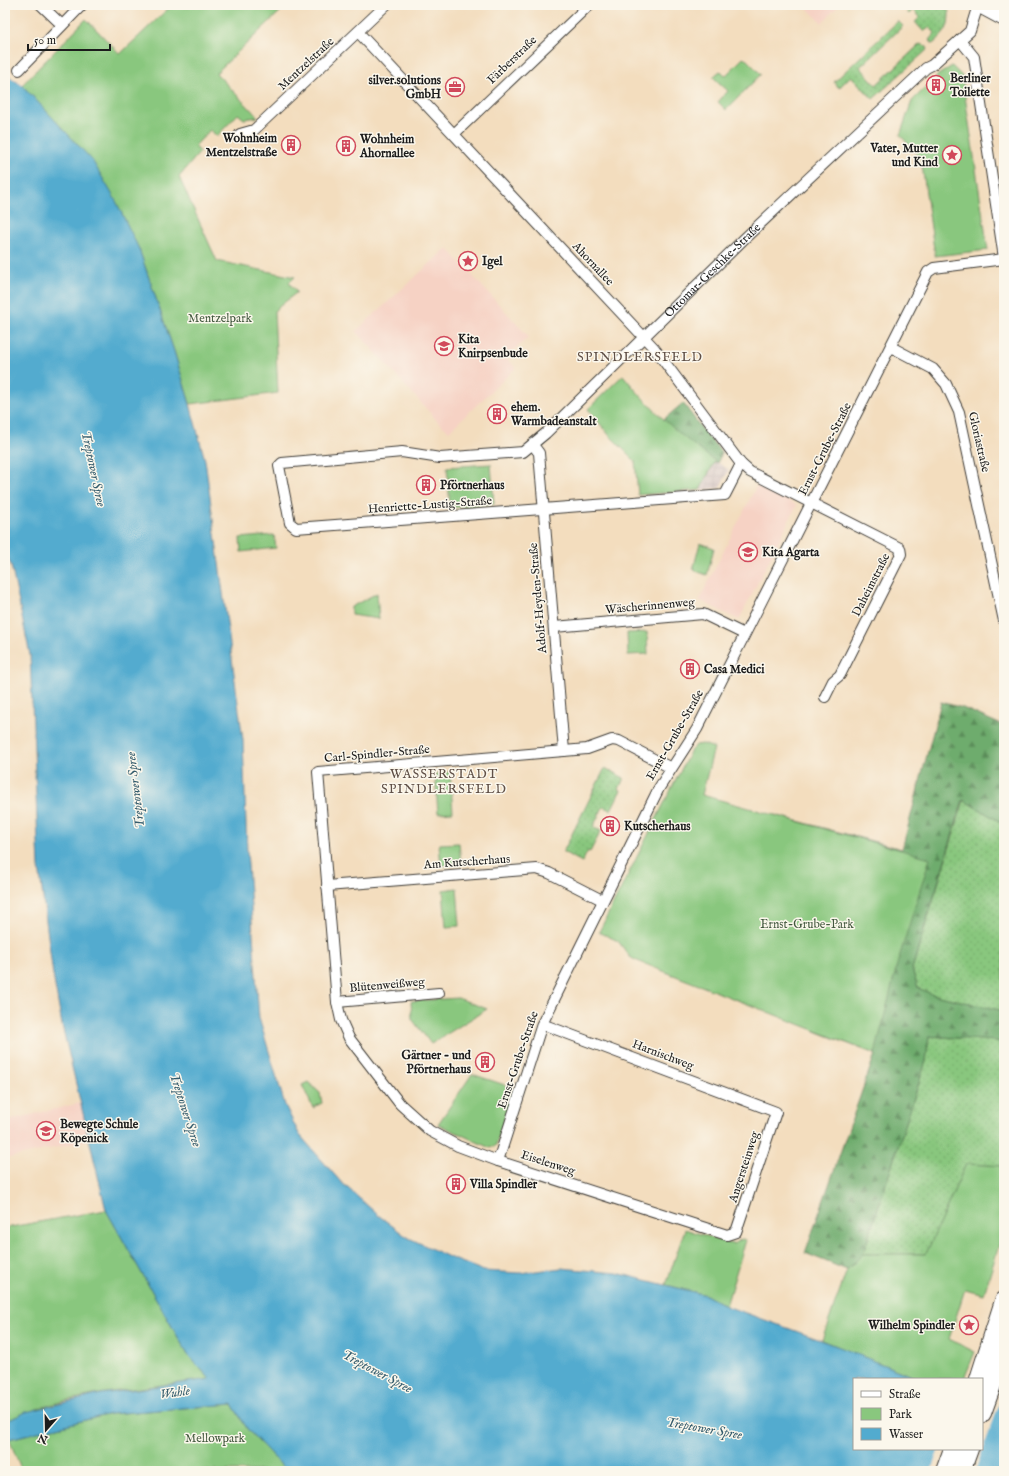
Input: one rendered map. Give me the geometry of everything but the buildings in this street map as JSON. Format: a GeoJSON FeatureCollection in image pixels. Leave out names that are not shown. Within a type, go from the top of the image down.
{"type":"FeatureCollection","features":[{"type":"Feature","properties":{"kind":"highway"},"geometry":{"type":"LineString","coordinates":[[983,1401],[985,1377],[1004,1301]]}},
{"type":"Feature","properties":{"kind":"highway"},"geometry":{"type":"LineString","coordinates":[[985,1377],[1004,1352]]}},
{"type":"Feature","properties":{"kind":"highway"},"geometry":{"type":"LineString","coordinates":[[945,1471],[953,1450]]}},
{"type":"Feature","properties":{"kind":"highway"},"geometry":{"type":"LineString","coordinates":[[961,1471],[969,1450]]}},
{"type":"Feature","properties":{"kind":"main road"},"geometry":{"type":"LineString","coordinates":[[978,5],[1004,18]]}},
{"type":"Feature","properties":{"kind":"street"},"geometry":{"type":"LineString","coordinates":[[41,5],[62,25]]}},
{"type":"Feature","properties":{"kind":"street"},"geometry":{"type":"LineString","coordinates":[[19,70],[82,5]]}},
{"type":"Feature","properties":{"kind":"street","name":"Mentzelstraße"},"geometry":{"type":"LineString","coordinates":[[240,134],[254,130],[386,5]]}},
{"type":"Feature","properties":{"kind":"street","name":"Färberstraße"},"geometry":{"type":"LineString","coordinates":[[454,134],[589,5]]}},
{"type":"Feature","properties":{"kind":"street","name":"Ottomar-Geschke-Straße"},"geometry":{"type":"LineString","coordinates":[[406,452],[447,458],[523,452],[533,445],[745,238],[926,68],[932,65],[970,31],[978,5]]}},
{"type":"Feature","properties":{"kind":"street","name":"Ahornallee"},"geometry":{"type":"LineString","coordinates":[[358,32],[643,337],[741,464],[750,472],[813,502]]}},
{"type":"Feature","properties":{"kind":"street","name":"Ernst-Grube-Straße"},"geometry":{"type":"LineString","coordinates":[[498,1161],[542,1024],[602,900],[659,788],[697,729],[928,272],[934,268],[1004,258],[974,58],[960,40]]}},
{"type":"Feature","properties":{"kind":"street","name":"Gloriastraße"},"geometry":{"type":"LineString","coordinates":[[891,347],[933,369],[946,384],[959,412],[1004,621]]}},
{"type":"Feature","properties":{"kind":"street","name":"Adolf-Heyden-Straße"},"geometry":{"type":"LineString","coordinates":[[533,445],[539,454],[564,751]]}},
{"type":"Feature","properties":{"kind":"street","name":"Henriette-Lustig-Straße"},"geometry":{"type":"LineString","coordinates":[[406,452],[282,462],[279,466],[290,523],[296,528],[725,496],[741,464]]}},
{"type":"Feature","properties":{"kind":"street","name":"Daheimstraße"},"geometry":{"type":"LineString","coordinates":[[813,502],[895,544],[900,548],[901,554],[840,675],[833,681],[825,697]]}},
{"type":"Feature","properties":{"kind":"street","name":"Wäscherinnenweg"},"geometry":{"type":"LineString","coordinates":[[554,627],[703,614],[744,634]]}},
{"type":"Feature","properties":{"kind":"street","name":"Carl-Spindler-Straße"},"geometry":{"type":"LineString","coordinates":[[375,1074],[349,1038],[341,1020],[337,1002],[318,772],[587,749],[612,740],[619,741],[671,768]]}},
{"type":"Feature","properties":{"kind":"street","name":"Am Kutscherhaus"},"geometry":{"type":"LineString","coordinates":[[327,886],[537,870],[549,873],[602,900]]}},
{"type":"Feature","properties":{"kind":"street","name":"Blütenweißweg"},"geometry":{"type":"LineString","coordinates":[[337,1002],[439,993]]}},
{"type":"Feature","properties":{"kind":"street","name":"Harnischweg"},"geometry":{"type":"LineString","coordinates":[[542,1024],[776,1112]]}},
{"type":"Feature","properties":{"kind":"street","name":"Eiselenweg"},"geometry":{"type":"LineString","coordinates":[[375,1074],[400,1104],[430,1131],[458,1146],[498,1161],[727,1235],[736,1232]]}},
{"type":"Feature","properties":{"kind":"street","name":"Angersteinweg"},"geometry":{"type":"LineString","coordinates":[[736,1232],[776,1112]]}},
{"type":"Feature","properties":{"kind":"shaded area"},"geometry":{"type":"Polygon","coordinates":[[[804,5],[839,5],[822,23],[804,5]]]}},
{"type":"Feature","properties":{"kind":"shaded area","name":"Kita Knirpsenbude"},"geometry":{"type":"Polygon","coordinates":[[[447,248],[529,337],[508,355],[508,360],[516,368],[449,431],[440,424],[356,331],[447,248]]]}},
{"type":"Feature","properties":{"kind":"shaded area"},"geometry":{"type":"Polygon","coordinates":[[[715,461],[729,470],[719,488],[700,490],[715,461]]]}},
{"type":"Feature","properties":{"kind":"shaded area","name":"Kita Agarta"},"geometry":{"type":"Polygon","coordinates":[[[757,485],[797,505],[739,620],[699,600],[757,485]]]}},
{"type":"Feature","properties":{"kind":"shaded area","name":"Bewegte Schule Köpenick"},"geometry":{"type":"Polygon","coordinates":[[[80,1103],[89,1140],[5,1159],[5,1121],[80,1103]]]}},
{"type":"Feature","properties":{"kind":"green space","name":"Mentzelpark"},"geometry":{"type":"Polygon","coordinates":[[[172,5],[287,5],[216,73],[258,117],[244,119],[238,114],[217,136],[210,130],[195,146],[200,152],[179,177],[217,261],[295,277],[289,283],[297,292],[274,311],[278,393],[190,404],[174,351],[139,249],[49,114],[22,85],[86,19],[120,54],[172,5]]]}},
{"type":"Feature","properties":{"kind":"green space"},"geometry":{"type":"Polygon","coordinates":[[[915,5],[942,5],[949,11],[946,30],[933,44],[929,40],[935,33],[929,27],[924,32],[915,22],[920,17],[913,10],[909,14],[907,12],[915,5]]]}},
{"type":"Feature","properties":{"kind":"green space"},"geometry":{"type":"Polygon","coordinates":[[[898,21],[903,26],[860,67],[876,85],[920,44],[926,46],[928,49],[873,99],[851,76],[839,88],[834,82],[898,21]]]}},
{"type":"Feature","properties":{"kind":"green space"},"geometry":{"type":"Polygon","coordinates":[[[744,57],[761,74],[726,110],[718,102],[728,91],[713,77],[720,71],[725,76],[744,57]]]}},
{"type":"Feature","properties":{"kind":"green space"},"geometry":{"type":"Polygon","coordinates":[[[952,66],[962,76],[988,250],[935,256],[921,158],[900,135],[912,101],[938,75],[952,66]]]}},
{"type":"Feature","properties":{"kind":"green space"},"geometry":{"type":"Polygon","coordinates":[[[623,375],[666,421],[715,461],[700,490],[638,495],[635,461],[609,435],[588,409],[623,375]]]}},
{"type":"Feature","properties":{"kind":"green space"},"geometry":{"type":"Polygon","coordinates":[[[683,403],[722,453],[717,463],[663,420],[683,403]]]}},
{"type":"Feature","properties":{"kind":"green space"},"geometry":{"type":"Polygon","coordinates":[[[491,464],[494,504],[450,508],[447,467],[491,464]]]}},
{"type":"Feature","properties":{"kind":"green space"},"geometry":{"type":"Polygon","coordinates":[[[274,535],[276,548],[241,552],[240,538],[274,535]]]}},
{"type":"Feature","properties":{"kind":"green space"},"geometry":{"type":"Polygon","coordinates":[[[700,543],[714,548],[707,575],[693,570],[700,543]]]}},
{"type":"Feature","properties":{"kind":"green space"},"geometry":{"type":"Polygon","coordinates":[[[377,593],[379,619],[351,615],[351,607],[377,593]]]}},
{"type":"Feature","properties":{"kind":"green space"},"geometry":{"type":"Polygon","coordinates":[[[647,632],[648,654],[628,655],[627,633],[647,632]]]}},
{"type":"Feature","properties":{"kind":"green space"},"geometry":{"type":"Polygon","coordinates":[[[941,702],[963,708],[1004,726],[1004,824],[963,800],[912,969],[918,988],[934,995],[1004,1011],[1004,1044],[996,1041],[929,1036],[926,1061],[863,1254],[847,1270],[805,1253],[875,1054],[815,1031],[775,815],[902,849],[941,702]]]}},
{"type":"Feature","properties":{"kind":"green space","name":"Ernst-Grube-Park"},"geometry":{"type":"Polygon","coordinates":[[[703,744],[714,748],[702,795],[930,858],[898,961],[875,1054],[635,960],[630,957],[618,941],[599,932],[691,750],[696,745],[703,744]]]}},
{"type":"Feature","properties":{"kind":"green space"},"geometry":{"type":"Polygon","coordinates":[[[605,768],[624,778],[619,789],[621,790],[611,810],[603,807],[593,827],[601,831],[590,852],[588,851],[582,862],[563,852],[605,768]]]}},
{"type":"Feature","properties":{"kind":"green space"},"geometry":{"type":"Polygon","coordinates":[[[450,772],[453,812],[438,813],[435,774],[450,772]]]}},
{"type":"Feature","properties":{"kind":"green space"},"geometry":{"type":"Polygon","coordinates":[[[964,800],[1004,824],[1004,1011],[934,995],[918,988],[912,969],[964,800]]]}},
{"type":"Feature","properties":{"kind":"green space"},"geometry":{"type":"Polygon","coordinates":[[[459,843],[461,864],[441,866],[439,844],[459,843]]]}},
{"type":"Feature","properties":{"kind":"green space"},"geometry":{"type":"Polygon","coordinates":[[[457,888],[460,926],[446,927],[443,890],[457,888]]]}},
{"type":"Feature","properties":{"kind":"green space"},"geometry":{"type":"Polygon","coordinates":[[[458,998],[487,1009],[431,1044],[412,1019],[411,1001],[458,998]]]}},
{"type":"Feature","properties":{"kind":"green space"},"geometry":{"type":"Polygon","coordinates":[[[929,1036],[996,1041],[1004,1044],[1004,1160],[1002,1166],[966,1164],[926,1254],[863,1254],[926,1061],[929,1036]]]}},
{"type":"Feature","properties":{"kind":"green space"},"geometry":{"type":"Polygon","coordinates":[[[472,1074],[514,1088],[496,1145],[490,1148],[438,1124],[472,1074]]]}},
{"type":"Feature","properties":{"kind":"green space"},"geometry":{"type":"Polygon","coordinates":[[[308,1082],[320,1093],[322,1103],[313,1108],[302,1085],[308,1082]]]}},
{"type":"Feature","properties":{"kind":"green space"},"geometry":{"type":"Polygon","coordinates":[[[1004,1160],[1004,1229],[984,1294],[965,1289],[949,1339],[975,1352],[964,1378],[917,1378],[822,1340],[847,1270],[863,1254],[926,1254],[966,1164],[1002,1166],[1004,1160]]]}},
{"type":"Feature","properties":{"kind":"green space"},"geometry":{"type":"Polygon","coordinates":[[[106,1210],[188,1355],[210,1379],[132,1389],[78,1398],[52,1404],[5,1422],[5,1228],[106,1210]]]}},
{"type":"Feature","properties":{"kind":"green space"},"geometry":{"type":"Polygon","coordinates":[[[685,1229],[733,1244],[742,1239],[746,1240],[726,1306],[706,1295],[666,1285],[685,1229]]]}},
{"type":"Feature","properties":{"kind":"green space","name":"Mellowpark"},"geometry":{"type":"Polygon","coordinates":[[[232,1404],[248,1430],[287,1471],[22,1471],[9,1439],[110,1414],[232,1404]]]}},
{"type":"Feature","properties":{"kind":"water"},"geometry":{"type":"Polygon","coordinates":[[[5,74],[22,85],[92,160],[115,199],[139,249],[174,351],[190,404],[205,460],[243,740],[247,851],[259,1018],[285,1105],[299,1134],[340,1181],[378,1215],[407,1237],[451,1258],[484,1271],[520,1273],[561,1268],[617,1273],[706,1295],[726,1306],[829,1343],[916,1378],[853,1378],[853,1450],[983,1450],[983,1395],[1004,1399],[1004,1471],[287,1471],[248,1430],[232,1404],[110,1414],[5,1440],[5,1422],[26,1412],[101,1394],[210,1379],[188,1355],[106,1210],[62,1025],[53,975],[39,867],[30,655],[11,565],[5,553],[5,74]]]}},
{"type":"Feature","properties":{"kind":"pier"},"geometry":{"type":"Polygon","coordinates":[[[983,1393],[1002,1397],[983,1449],[983,1393]]]}},
{"type":"Feature","properties":{"kind":"pier"},"geometry":{"type":"Polygon","coordinates":[[[939,1450],[983,1450],[975,1471],[931,1471],[939,1450]]]}},
{"type":"Feature","properties":{"kind":"place","name":"Berliner Toilette"},"geometry":{"type":"Point","coordinates":[936,85]}},
{"type":"Feature","properties":{"kind":"place","name":"silver.solutions GmbH"},"geometry":{"type":"Point","coordinates":[455,87]}},
{"type":"Feature","properties":{"kind":"place","name":"Wohnheim Mentzelstraße"},"geometry":{"type":"Point","coordinates":[291,145]}},
{"type":"Feature","properties":{"kind":"place","name":"Wohnheim Ahornallee"},"geometry":{"type":"Point","coordinates":[346,146]}},
{"type":"Feature","properties":{"kind":"place","name":"Vater, Mutter und Kind"},"geometry":{"type":"Point","coordinates":[952,155]}},
{"type":"Feature","properties":{"kind":"place","name":"Igel"},"geometry":{"type":"Point","coordinates":[468,261]}},
{"type":"Feature","properties":{"kind":"place","name":"Kita Knirpsenbude"},"geometry":{"type":"Point","coordinates":[444,346]}},
{"type":"Feature","properties":{"kind":"place","name":"ehem. Warmbadeanstalt"},"geometry":{"type":"Point","coordinates":[497,414]}},
{"type":"Feature","properties":{"kind":"place","name":"Pförtnerhaus"},"geometry":{"type":"Point","coordinates":[426,485]}},
{"type":"Feature","properties":{"kind":"place","name":"Kita Agarta"},"geometry":{"type":"Point","coordinates":[748,552]}},
{"type":"Feature","properties":{"kind":"place","name":"Casa Medici"},"geometry":{"type":"Point","coordinates":[690,669]}},
{"type":"Feature","properties":{"kind":"place","name":"Kutscherhaus"},"geometry":{"type":"Point","coordinates":[610,826]}},
{"type":"Feature","properties":{"kind":"place","name":"Gärtner - und Pförtnerhaus"},"geometry":{"type":"Point","coordinates":[485,1062]}},
{"type":"Feature","properties":{"kind":"place","name":"Bewegte Schule Köpenick"},"geometry":{"type":"Point","coordinates":[46,1131]}},
{"type":"Feature","properties":{"kind":"place","name":"Villa Spindler"},"geometry":{"type":"Point","coordinates":[456,1184]}},
{"type":"Feature","properties":{"kind":"place","name":"Wilhelm Spindler"},"geometry":{"type":"Point","coordinates":[969,1325]}},
{"type":"Feature","properties":{"kind":"district","name":"SPINDLERSFELD"},"geometry":{"type":"Point","coordinates":[640,357]}},
{"type":"Feature","properties":{"kind":"district","name":"WASSERSTADT SPINDLERSFELD"},"geometry":{"type":"Point","coordinates":[444,782]}},
{"type":"Feature","properties":{"kind":"water label","name":"Treptower Spree"},"geometry":{"type":"Point","coordinates":[93,469]}},
{"type":"Feature","properties":{"kind":"water label","name":"Treptower Spree"},"geometry":{"type":"Point","coordinates":[136,790]}},
{"type":"Feature","properties":{"kind":"water label","name":"Treptower Spree"},"geometry":{"type":"Point","coordinates":[185,1110]}},
{"type":"Feature","properties":{"kind":"water label","name":"Treptower Spree"},"geometry":{"type":"Point","coordinates":[377,1372]}},
{"type":"Feature","properties":{"kind":"water label","name":"Wuhle"},"geometry":{"type":"Point","coordinates":[175,1393]}},
{"type":"Feature","properties":{"kind":"water label","name":"Treptower Spree"},"geometry":{"type":"Point","coordinates":[704,1429]}}]}
